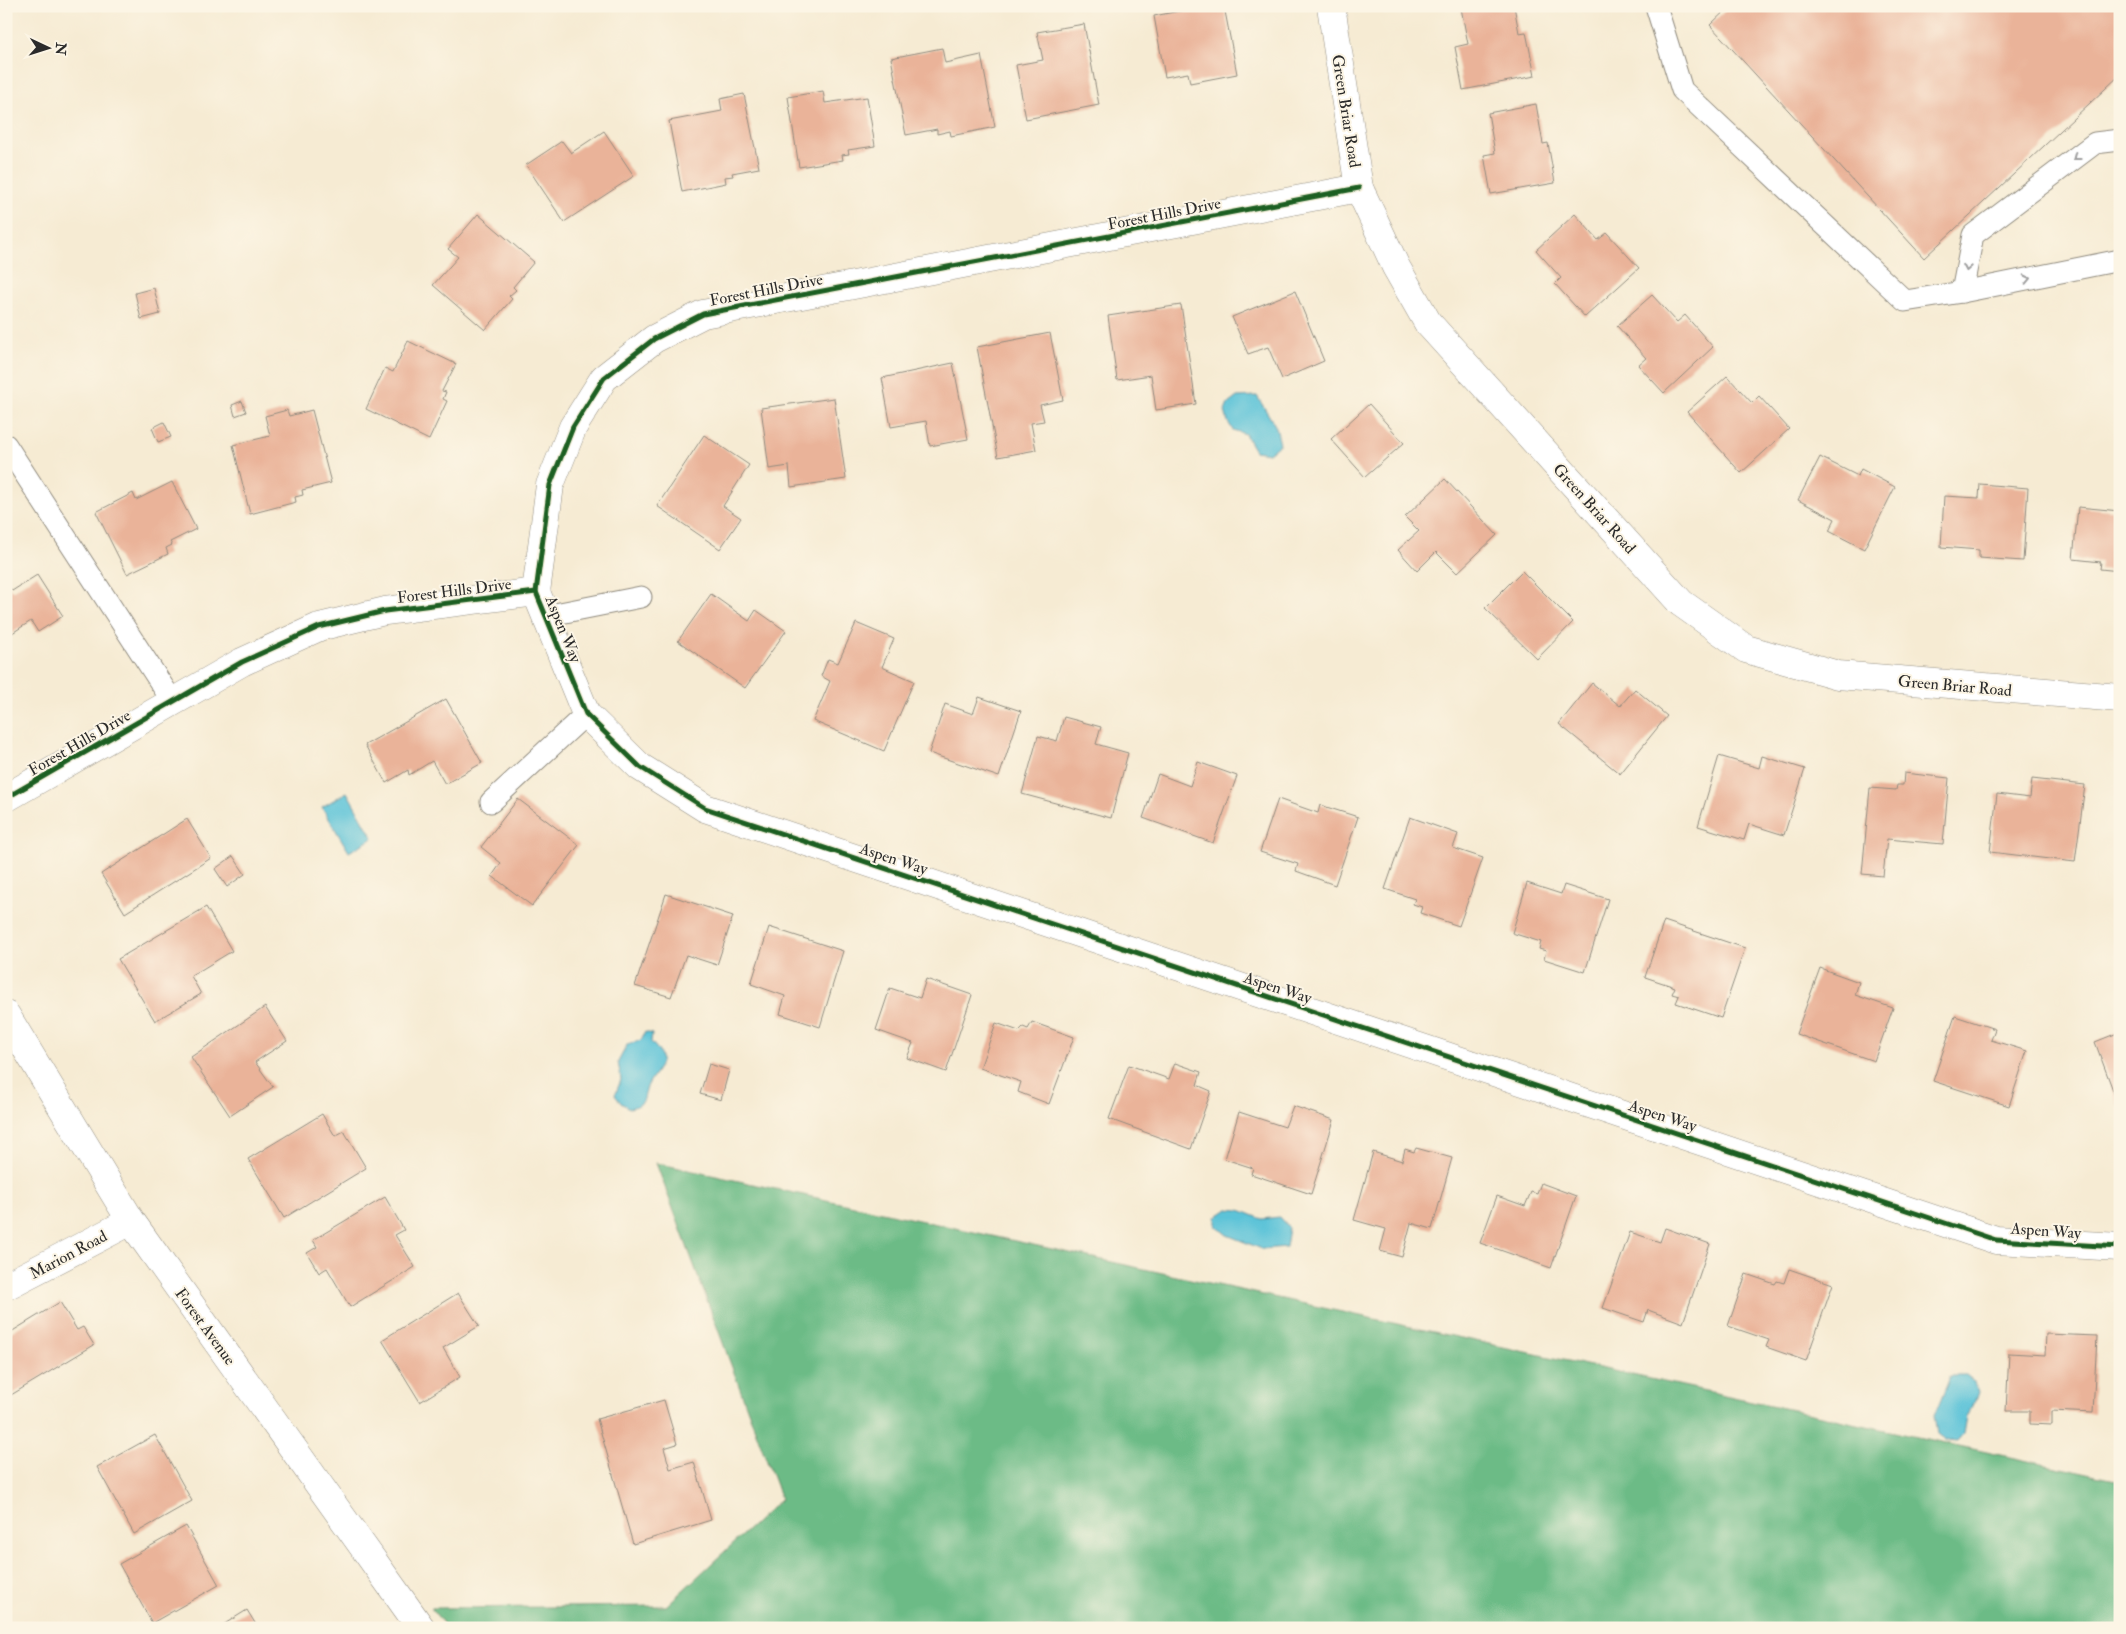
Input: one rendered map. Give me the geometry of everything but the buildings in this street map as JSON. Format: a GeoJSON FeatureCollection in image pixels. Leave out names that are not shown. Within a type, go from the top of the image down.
{"type":"FeatureCollection","features":[{"type":"Feature","properties":{"kind":"street","name":"Green Briar Road"},"geometry":{"type":"LineString","coordinates":[[1331,6],[1359,188],[1396,267],[1428,323],[1681,603],[1746,649],[1838,675],[2120,698]]}},
{"type":"Feature","properties":{"kind":"street","name":"Forest Hills Drive"},"geometry":{"type":"LineString","coordinates":[[6,798],[242,662],[319,627],[385,611],[540,604],[550,485],[573,427],[604,378],[654,339],[702,314],[1359,188]]}},
{"type":"Feature","properties":{"kind":"street","name":"Aspen Way"},"geometry":{"type":"LineString","coordinates":[[540,604],[586,714],[640,767],[705,808],[1996,1240],[2120,1247]]}},
{"type":"Feature","properties":{"kind":"street","name":"Forest Avenue"},"geometry":{"type":"LineString","coordinates":[[6,1015],[131,1221],[422,1628]]}},
{"type":"Feature","properties":{"kind":"street","name":"Marion Road"},"geometry":{"type":"LineString","coordinates":[[6,1286],[131,1221]]}},
{"type":"Feature","properties":{"kind":"lane"},"geometry":{"type":"LineString","coordinates":[[1656,6],[1682,90],[1905,300],[1962,292],[2120,260]]}},
{"type":"Feature","properties":{"kind":"lane"},"geometry":{"type":"LineString","coordinates":[[1962,292],[1973,235],[2095,142],[2120,140]]}},
{"type":"Feature","properties":{"kind":"lane"},"geometry":{"type":"LineString","coordinates":[[6,445],[173,702]]}},
{"type":"Feature","properties":{"kind":"lane"},"geometry":{"type":"LineString","coordinates":[[540,604],[641,597]]}},
{"type":"Feature","properties":{"kind":"lane"},"geometry":{"type":"LineString","coordinates":[[491,802],[586,714]]}},
{"type":"Feature","properties":{"kind":"green space"},"geometry":{"type":"Polygon","coordinates":[[[656,1163],[2120,1481],[2120,1628],[447,1628],[431,1608],[666,1606],[781,1499],[656,1163]]]}},
{"type":"Feature","properties":{"kind":"water"},"geometry":{"type":"Polygon","coordinates":[[[1257,396],[1276,427],[1280,444],[1269,453],[1255,451],[1245,434],[1233,430],[1228,422],[1225,411],[1228,404],[1237,397],[1257,396]]]}},
{"type":"Feature","properties":{"kind":"water"},"geometry":{"type":"Polygon","coordinates":[[[347,792],[373,838],[349,852],[322,807],[347,792]]]}},
{"type":"Feature","properties":{"kind":"water"},"geometry":{"type":"Polygon","coordinates":[[[645,1032],[652,1034],[651,1042],[660,1053],[661,1062],[649,1083],[642,1102],[629,1108],[621,1103],[615,1095],[621,1080],[618,1062],[627,1045],[641,1040],[645,1032]]]}},
{"type":"Feature","properties":{"kind":"water"},"geometry":{"type":"Polygon","coordinates":[[[1228,1209],[1240,1210],[1262,1219],[1279,1217],[1289,1228],[1286,1247],[1262,1249],[1227,1235],[1216,1226],[1216,1217],[1228,1209]]]}},
{"type":"Feature","properties":{"kind":"water"},"geometry":{"type":"Polygon","coordinates":[[[1950,1376],[1966,1376],[1975,1383],[1978,1392],[1973,1406],[1966,1416],[1963,1434],[1957,1441],[1945,1440],[1937,1434],[1934,1416],[1950,1376]]]}},
{"type":"Feature","properties":{"kind":"cycle path"},"geometry":{"type":"LineString","coordinates":[[6,798],[242,662],[319,627],[385,611],[536,592],[550,485],[573,427],[604,378],[654,339],[703,314],[1359,188]]}},
{"type":"Feature","properties":{"kind":"cycle path"},"geometry":{"type":"LineString","coordinates":[[536,592],[586,714],[640,767],[705,808],[1996,1240],[2120,1247]]}}]}
